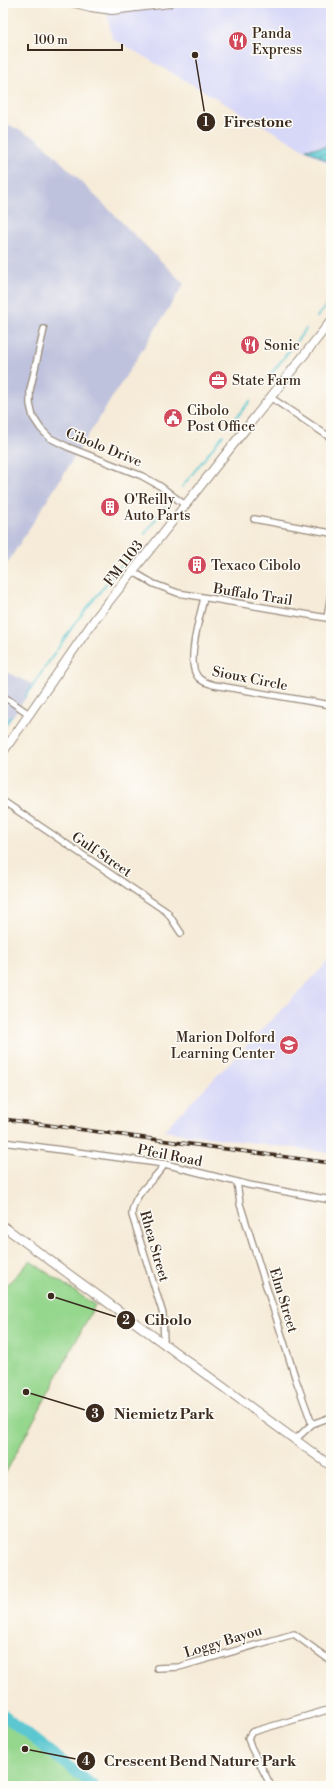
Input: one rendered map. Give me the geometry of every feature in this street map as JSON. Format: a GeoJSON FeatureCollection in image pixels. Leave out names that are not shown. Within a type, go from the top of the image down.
{"type":"FeatureCollection","features":[{"type":"Feature","properties":{"kind":"main road"},"geometry":{"type":"LineString","coordinates":[[75,3],[112,10],[169,3]]}},
{"type":"Feature","properties":{"kind":"main road","name":"FM 1103"},"geometry":{"type":"LineString","coordinates":[[3,752],[95,619],[331,321]]}},
{"type":"Feature","properties":{"kind":"main road"},"geometry":{"type":"LineString","coordinates":[[3,1226],[331,1466]]}},
{"type":"Feature","properties":{"kind":"street","name":"Cibolo Drive"},"geometry":{"type":"LineString","coordinates":[[44,329],[30,390],[30,404],[33,417],[41,429],[50,438],[68,447],[116,465],[152,481],[185,506]]}},
{"type":"Feature","properties":{"kind":"street"},"geometry":{"type":"LineString","coordinates":[[270,397],[331,438]]}},
{"type":"Feature","properties":{"kind":"street"},"geometry":{"type":"LineString","coordinates":[[254,519],[331,533]]}},
{"type":"Feature","properties":{"kind":"street","name":"Buffalo Trail"},"geometry":{"type":"LineString","coordinates":[[132,571],[168,590],[204,598],[330,619]]}},
{"type":"Feature","properties":{"kind":"street"},"geometry":{"type":"LineString","coordinates":[[330,619],[331,594]]}},
{"type":"Feature","properties":{"kind":"street","name":"Sioux Circle"},"geometry":{"type":"LineString","coordinates":[[204,598],[194,653],[193,668],[199,678],[214,685],[331,705]]}},
{"type":"Feature","properties":{"kind":"street"},"geometry":{"type":"LineString","coordinates":[[3,696],[29,714]]}},
{"type":"Feature","properties":{"kind":"street","name":"Gulf Street"},"geometry":{"type":"LineString","coordinates":[[3,801],[167,912],[181,933]]}},
{"type":"Feature","properties":{"kind":"street","name":"Pfeil Road"},"geometry":{"type":"LineString","coordinates":[[3,1142],[165,1164],[237,1182],[331,1200]]}},
{"type":"Feature","properties":{"kind":"street","name":"Rhea Street"},"geometry":{"type":"LineString","coordinates":[[164,1344],[163,1314],[132,1215],[132,1208],[135,1200],[165,1164]]}},
{"type":"Feature","properties":{"kind":"street","name":"Elm Street"},"geometry":{"type":"LineString","coordinates":[[237,1182],[240,1204],[296,1380],[312,1424]]}},
{"type":"Feature","properties":{"kind":"street"},"geometry":{"type":"LineString","coordinates":[[295,1440],[312,1424],[331,1417]]}},
{"type":"Feature","properties":{"kind":"street","name":"Loggy Bayou"},"geometry":{"type":"LineString","coordinates":[[157,1668],[179,1667],[294,1634],[331,1661]]}},
{"type":"Feature","properties":{"kind":"street"},"geometry":{"type":"LineString","coordinates":[[271,1786],[251,1747],[248,1738],[252,1732],[331,1709]]}},
{"type":"Feature","properties":{"kind":"shaded area"},"geometry":{"type":"Polygon","coordinates":[[[105,3],[331,3],[331,165],[112,38],[105,3]]]}},
{"type":"Feature","properties":{"kind":"shaded area"},"geometry":{"type":"Polygon","coordinates":[[[3,122],[38,139],[184,284],[3,570],[3,122]]]}},
{"type":"Feature","properties":{"kind":"shaded area"},"geometry":{"type":"Polygon","coordinates":[[[3,671],[35,685],[3,730],[3,671]]]}},
{"type":"Feature","properties":{"kind":"shaded area","name":"Marion Dolford Learning Center"},"geometry":{"type":"Polygon","coordinates":[[[331,959],[331,1153],[163,1131],[331,959]]]}},
{"type":"Feature","properties":{"kind":"green space"},"geometry":{"type":"Polygon","coordinates":[[[30,1261],[95,1305],[3,1478],[3,1289],[30,1261]]]}},
{"type":"Feature","properties":{"kind":"green space"},"geometry":{"type":"Polygon","coordinates":[[[3,1715],[91,1783],[94,1786],[3,1786],[3,1715]]]}},
{"type":"Feature","properties":{"kind":"water"},"geometry":{"type":"Polygon","coordinates":[[[331,146],[331,163],[306,149],[331,146]]]}},
{"type":"Feature","properties":{"kind":"waterway"},"geometry":{"type":"LineString","coordinates":[[317,317],[331,300]]}},
{"type":"Feature","properties":{"kind":"waterway"},"geometry":{"type":"LineString","coordinates":[[268,378],[306,329]]}},
{"type":"Feature","properties":{"kind":"waterway"},"geometry":{"type":"LineString","coordinates":[[236,418],[250,401]]}},
{"type":"Feature","properties":{"kind":"waterway"},"geometry":{"type":"LineString","coordinates":[[182,487],[223,435]]}},
{"type":"Feature","properties":{"kind":"waterway"},"geometry":{"type":"LineString","coordinates":[[144,535],[165,507]]}},
{"type":"Feature","properties":{"kind":"waterway"},"geometry":{"type":"LineString","coordinates":[[25,697],[75,623],[131,553]]}},
{"type":"Feature","properties":{"kind":"waterway"},"geometry":{"type":"LineString","coordinates":[[3,728],[11,716]]}},
{"type":"Feature","properties":{"kind":"waterway"},"geometry":{"type":"LineString","coordinates":[[3,1715],[94,1786]]}},
{"type":"Feature","properties":{"kind":"railway"},"geometry":{"type":"LineString","coordinates":[[3,1119],[331,1163]]}},
{"type":"Feature","properties":{"kind":"place","name":"Panda Express"},"geometry":{"type":"Point","coordinates":[238,41]}},
{"type":"Feature","properties":{"kind":"place","name":"Firestone"},"geometry":{"type":"Point","coordinates":[195,55]}},
{"type":"Feature","properties":{"kind":"place","name":"Sonic"},"geometry":{"type":"Point","coordinates":[250,345]}},
{"type":"Feature","properties":{"kind":"place","name":"State Farm"},"geometry":{"type":"Point","coordinates":[218,380]}},
{"type":"Feature","properties":{"kind":"place","name":"Cibolo Post Office"},"geometry":{"type":"Point","coordinates":[173,418]}},
{"type":"Feature","properties":{"kind":"place","name":"O'Reilly Auto Parts"},"geometry":{"type":"Point","coordinates":[110,507]}},
{"type":"Feature","properties":{"kind":"place","name":"Texaco Cibolo"},"geometry":{"type":"Point","coordinates":[197,565]}},
{"type":"Feature","properties":{"kind":"place","name":"Marion Dolford Learning Center"},"geometry":{"type":"Point","coordinates":[289,1045]}},
{"type":"Feature","properties":{"kind":"place","name":"Cibolo"},"geometry":{"type":"Point","coordinates":[51,1296]}},
{"type":"Feature","properties":{"kind":"place","name":"Niemietz Park"},"geometry":{"type":"Point","coordinates":[26,1392]}},
{"type":"Feature","properties":{"kind":"place","name":"Crescent Bend Nature Park"},"geometry":{"type":"Point","coordinates":[25,1749]}}]}
